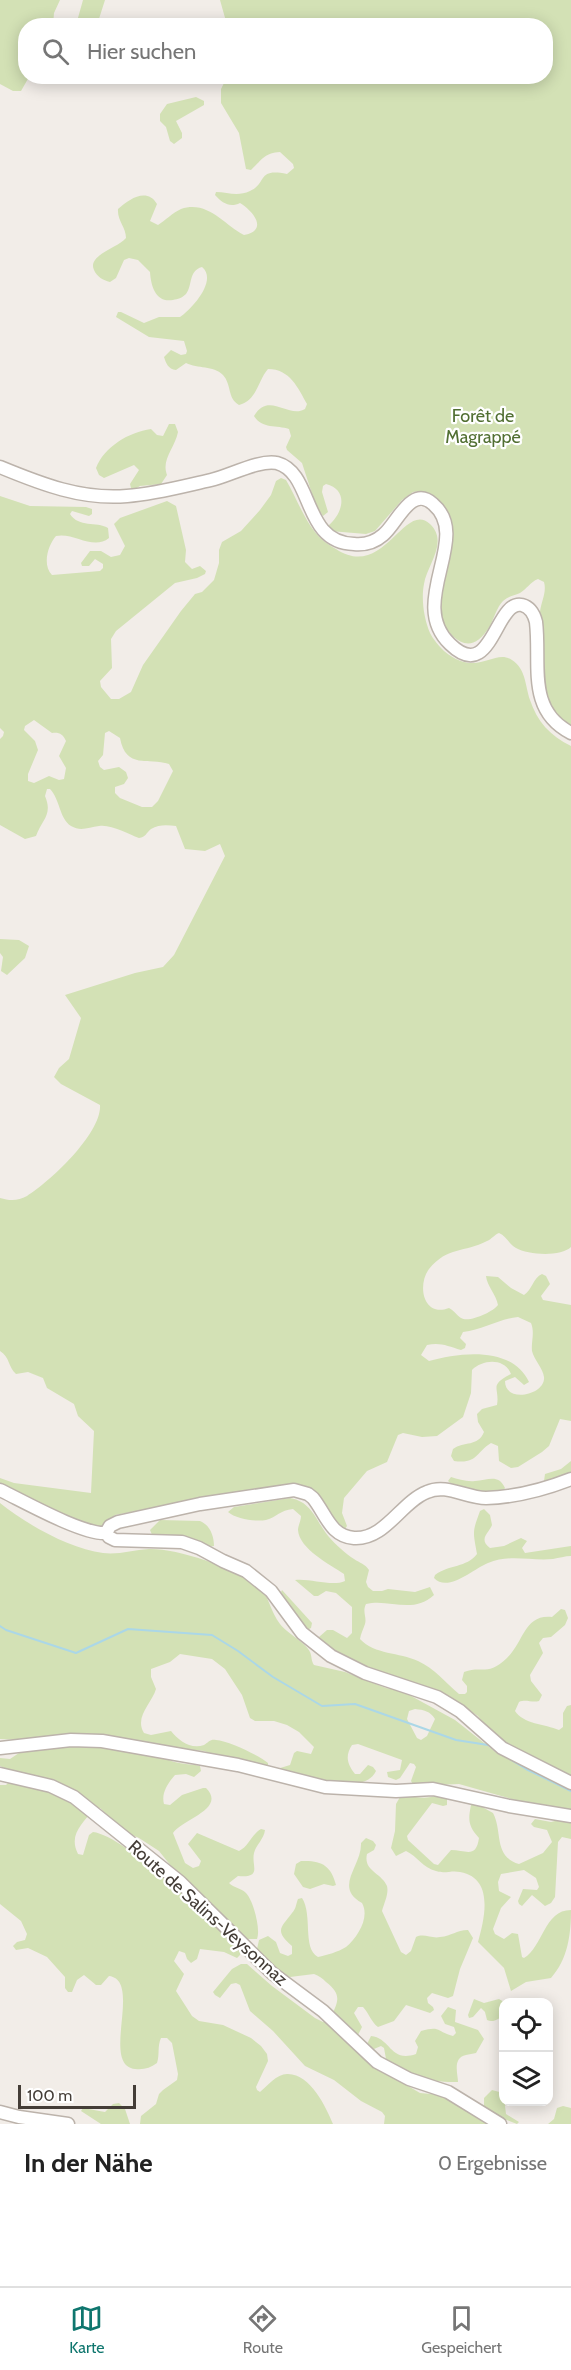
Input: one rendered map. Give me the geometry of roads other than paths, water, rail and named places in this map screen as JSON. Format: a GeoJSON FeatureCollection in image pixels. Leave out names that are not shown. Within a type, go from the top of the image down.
{"type":"FeatureCollection","features":[{"type":"Feature","properties":{"kind":"street"},"geometry":{"type":"LineString","coordinates":[[0,467],[39,483],[74,493],[125,496],[212,480],[265,463],[276,463],[292,474],[310,511],[322,528],[337,541],[352,544],[367,543],[378,539],[391,528],[408,503],[418,499],[427,500],[434,504],[441,515],[445,533],[445,549],[433,607],[441,634],[459,651],[476,652],[490,643],[503,616],[509,609],[515,605],[526,607],[532,612],[536,622],[539,689],[543,706],[550,718],[571,733]]}},
{"type":"Feature","properties":{"kind":"street"},"geometry":{"type":"LineString","coordinates":[[106,1533],[112,1524],[128,1519],[200,1504],[294,1490],[313,1498],[336,1532],[360,1538],[376,1532],[411,1502],[431,1490],[448,1490],[476,1497],[510,1496],[547,1488],[571,1479]]}},
{"type":"Feature","properties":{"kind":"street"},"geometry":{"type":"LineString","coordinates":[[0,1490],[79,1527],[106,1533],[109,1538],[115,1540],[169,1541],[187,1544],[246,1571],[271,1590],[298,1629],[331,1656],[365,1673],[437,1697],[460,1711],[502,1748],[571,1783]]}},
{"type":"Feature","properties":{"kind":"street"},"geometry":{"type":"LineString","coordinates":[[0,1748],[71,1740],[102,1741],[238,1765],[325,1787],[396,1791],[433,1789],[509,1806],[571,1816]]}},
{"type":"Feature","properties":{"kind":"street","name":"Route de Salins-Veysonnaz"},"geometry":{"type":"LineString","coordinates":[[0,1774],[51,1786],[74,1797],[180,1882],[272,1973],[323,2011],[377,2062],[399,2075],[448,2092],[500,2124]]}},
{"type":"Feature","properties":{"kind":"street"},"geometry":{"type":"LineString","coordinates":[[0,2112],[68,2124]]}},
{"type":"Feature","properties":{"kind":"waterway"},"geometry":{"type":"LineString","coordinates":[[0,1626],[76,1653],[128,1629],[212,1635],[273,1677],[322,1706],[355,1704],[456,1740],[488,1745],[497,1751]]}},
{"type":"Feature","properties":{"kind":"waterway"},"geometry":{"type":"LineString","coordinates":[[505,1756],[571,1791]]}},
{"type":"Feature","properties":{"kind":"park label","name":"Forêt de Magrappé"},"geometry":{"type":"Point","coordinates":[483,426]}}]}
